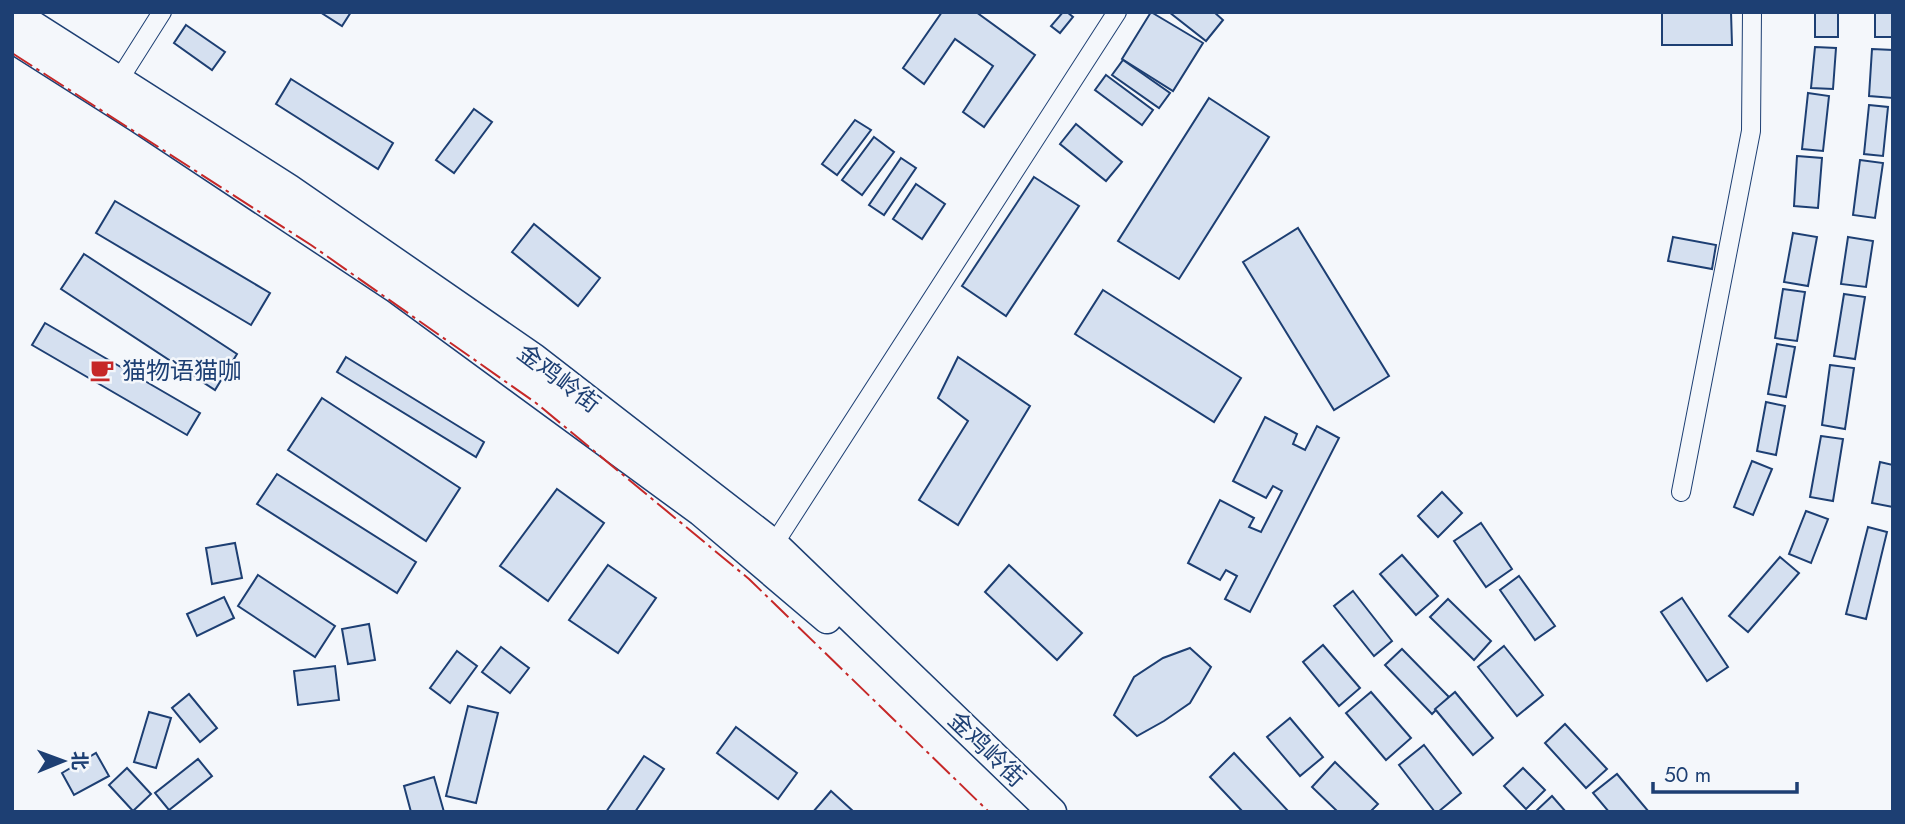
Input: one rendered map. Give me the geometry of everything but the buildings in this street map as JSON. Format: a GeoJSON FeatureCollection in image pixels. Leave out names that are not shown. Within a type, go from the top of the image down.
{"type":"FeatureCollection","features":[{"type":"Feature","properties":{"kind":"main road","name":"金鸡岭街"},"geometry":{"type":"LineString","coordinates":[[12,12],[288,188],[534,358],[774,544],[1052,812]]}},
{"type":"Feature","properties":{"kind":"main road","name":"金鸡岭街"},"geometry":{"type":"LineString","coordinates":[[12,38],[395,288],[701,512],[823,616],[1027,812]]}},
{"type":"Feature","properties":{"kind":"street"},"geometry":{"type":"LineString","coordinates":[[119,80],[162,12]]}},
{"type":"Feature","properties":{"kind":"street"},"geometry":{"type":"LineString","coordinates":[[774,544],[1117,12]]}},
{"type":"Feature","properties":{"kind":"street"},"geometry":{"type":"LineString","coordinates":[[1681,492],[1751,131],[1752,12]]}},
{"type":"Feature","properties":{"kind":"power"},"geometry":{"type":"LineString","coordinates":[[12,53],[311,245],[536,403],[749,579],[989,812]]}},
{"type":"Feature","properties":{"kind":"place","name":"猫物语猫咖"},"geometry":{"type":"Point","coordinates":[102,370]}}]}
